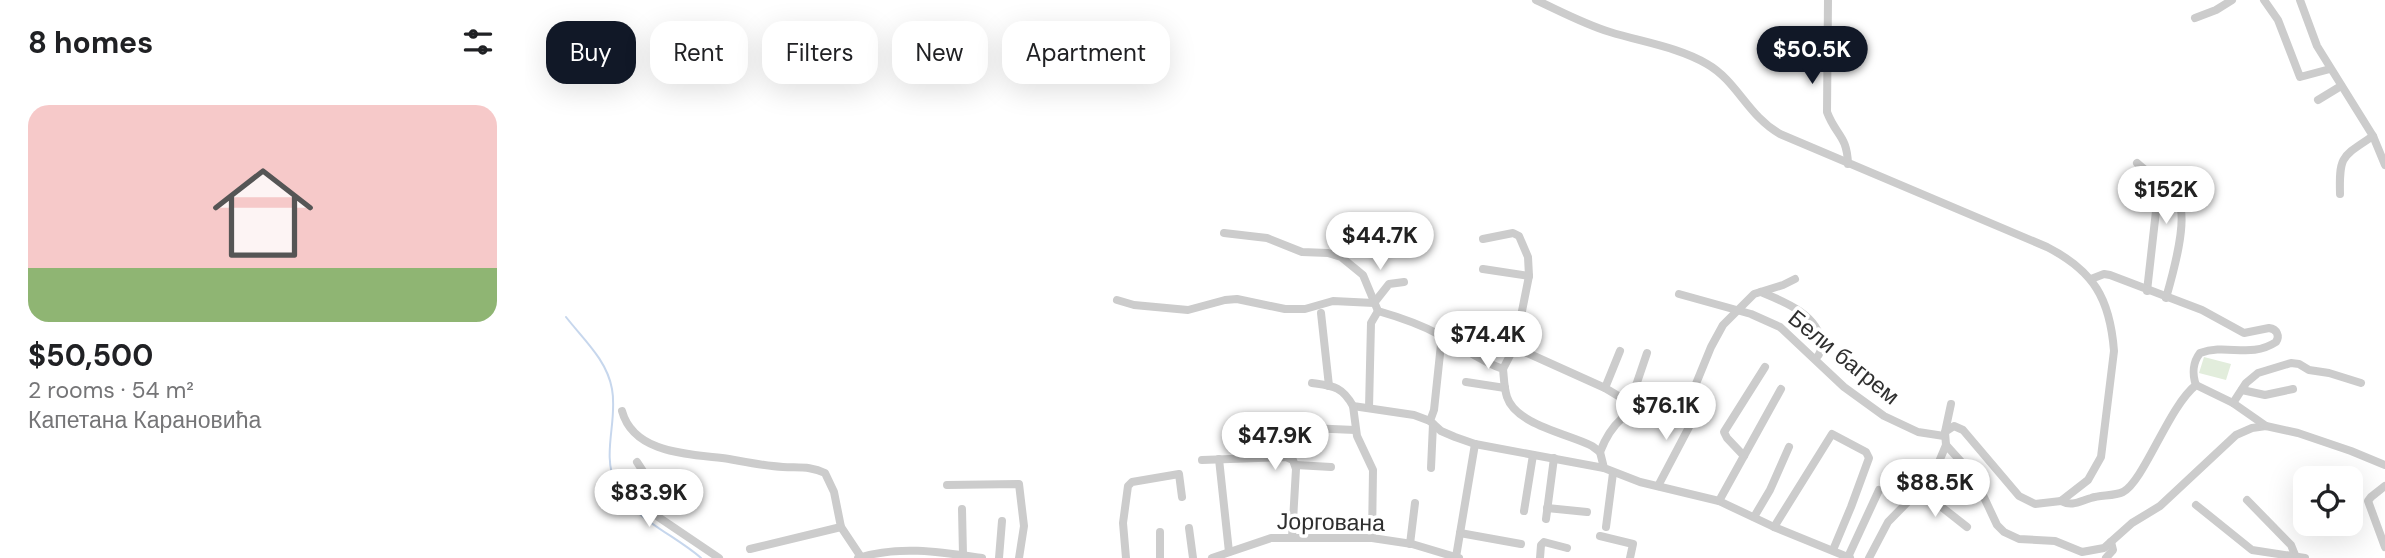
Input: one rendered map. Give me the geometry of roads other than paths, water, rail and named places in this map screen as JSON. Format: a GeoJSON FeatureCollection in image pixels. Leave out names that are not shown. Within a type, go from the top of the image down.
{"type":"FeatureCollection","features":[{"type":"Feature","properties":{"kind":"street"},"geometry":{"type":"LineString","coordinates":[[1535,0],[1605,31],[1686,53],[1705,62],[1718,71],[1767,127],[1798,143],[2047,247],[2077,264],[2091,279],[2103,303],[2111,326],[2115,351],[2101,457],[2095,471],[2080,488],[2061,501]]}},
{"type":"Feature","properties":{"kind":"street"},"geometry":{"type":"LineString","coordinates":[[1828,0],[1827,112],[1831,125],[1846,142],[1848,164]]}},
{"type":"Feature","properties":{"kind":"street"},"geometry":{"type":"LineString","coordinates":[[2195,18],[2232,0]]}},
{"type":"Feature","properties":{"kind":"street"},"geometry":{"type":"LineString","coordinates":[[2264,0],[2278,20],[2300,77],[2330,69]]}},
{"type":"Feature","properties":{"kind":"street"},"geometry":{"type":"LineString","coordinates":[[2300,0],[2317,46],[2373,136],[2385,165]]}},
{"type":"Feature","properties":{"kind":"street"},"geometry":{"type":"LineString","coordinates":[[2318,100],[2341,86]]}},
{"type":"Feature","properties":{"kind":"street"},"geometry":{"type":"LineString","coordinates":[[2340,194],[2341,161],[2346,154],[2373,136]]}},
{"type":"Feature","properties":{"kind":"street"},"geometry":{"type":"LineString","coordinates":[[2137,163],[2170,191],[2180,206],[2182,215],[2166,298]]}},
{"type":"Feature","properties":{"kind":"street"},"geometry":{"type":"LineString","coordinates":[[2143,193],[2155,206],[2156,211],[2147,290]]}},
{"type":"Feature","properties":{"kind":"street"},"geometry":{"type":"LineString","coordinates":[[1224,233],[1267,238],[1302,252],[1328,253],[1341,257],[1363,275],[1376,307]]}},
{"type":"Feature","properties":{"kind":"street"},"geometry":{"type":"LineString","coordinates":[[1483,239],[1513,233],[1519,236],[1528,257],[1529,276],[1520,321],[1522,332],[1503,369],[1507,399],[1518,413],[1533,422],[1585,442],[1600,452],[1604,468]]}},
{"type":"Feature","properties":{"kind":"street"},"geometry":{"type":"LineString","coordinates":[[1483,269],[1529,276]]}},
{"type":"Feature","properties":{"kind":"street"},"geometry":{"type":"LineString","coordinates":[[2091,279],[2103,274],[2110,275],[2202,310],[2244,334],[2269,328],[2277,333],[2276,342],[2256,351],[2220,349],[2200,353],[2195,363],[2193,378],[2196,385],[2233,403],[2266,426],[2338,446],[2385,465]]}},
{"type":"Feature","properties":{"kind":"street"},"geometry":{"type":"LineString","coordinates":[[1514,347],[1605,388],[1631,406],[1677,402],[1688,397],[1693,391],[1717,335],[1747,301],[1761,292],[1795,279]]}},
{"type":"Feature","properties":{"kind":"street"},"geometry":{"type":"LineString","coordinates":[[1369,408],[1371,323],[1376,307],[1390,283],[1404,282]]}},
{"type":"Feature","properties":{"kind":"street"},"geometry":{"type":"LineString","coordinates":[[1761,292],[1805,315],[1817,329],[1821,346],[1820,354],[1816,358]]}},
{"type":"Feature","properties":{"kind":"street","name":"Бели багрем"},"geometry":{"type":"LineString","coordinates":[[1679,294],[1739,310],[1780,327],[1844,387],[1884,416],[1918,432],[1945,438],[1954,426],[1963,430],[2011,487],[2027,501],[2035,504],[2061,501]]}},
{"type":"Feature","properties":{"kind":"street"},"geometry":{"type":"LineString","coordinates":[[1117,300],[1188,310],[1237,299],[1285,309],[1305,309],[1333,301],[1376,307],[1442,335],[1478,358],[1503,369]]}},
{"type":"Feature","properties":{"kind":"street"},"geometry":{"type":"LineString","coordinates":[[1321,313],[1329,386]]}},
{"type":"Feature","properties":{"kind":"street"},"geometry":{"type":"LineString","coordinates":[[1496,318],[1520,321]]}},
{"type":"Feature","properties":{"kind":"street"},"geometry":{"type":"LineString","coordinates":[[1430,468],[1442,335]]}},
{"type":"Feature","properties":{"kind":"street"},"geometry":{"type":"LineString","coordinates":[[1605,388],[1620,351]]}},
{"type":"Feature","properties":{"kind":"street"},"geometry":{"type":"LineString","coordinates":[[1600,452],[1616,423],[1631,406],[1647,353]]}},
{"type":"Feature","properties":{"kind":"street"},"geometry":{"type":"LineString","coordinates":[[2233,403],[2242,390],[2264,369],[2291,363],[2361,383]]}},
{"type":"Feature","properties":{"kind":"street"},"geometry":{"type":"LineString","coordinates":[[1744,456],[1724,432],[1765,368]]}},
{"type":"Feature","properties":{"kind":"street"},"geometry":{"type":"LineString","coordinates":[[1466,382],[1505,388]]}},
{"type":"Feature","properties":{"kind":"street"},"geometry":{"type":"LineString","coordinates":[[1312,383],[1340,390],[1347,395],[1353,406],[1355,430],[1373,470],[1372,538]]}},
{"type":"Feature","properties":{"kind":"street"},"geometry":{"type":"LineString","coordinates":[[2061,501],[2071,505],[2127,490],[2167,422],[2196,385]]}},
{"type":"Feature","properties":{"kind":"street"},"geometry":{"type":"LineString","coordinates":[[1719,501],[1781,388]]}},
{"type":"Feature","properties":{"kind":"street"},"geometry":{"type":"LineString","coordinates":[[2242,390],[2265,395],[2293,389]]}},
{"type":"Feature","properties":{"kind":"street"},"geometry":{"type":"LineString","coordinates":[[1868,558],[1888,522],[1933,476],[1945,438],[1951,404]]}},
{"type":"Feature","properties":{"kind":"street"},"geometry":{"type":"LineString","coordinates":[[1353,406],[1413,415],[1455,437],[1475,444],[1604,468],[1658,486],[1719,501],[1774,527],[1849,557],[1879,490]]}},
{"type":"Feature","properties":{"kind":"street"},"geometry":{"type":"LineString","coordinates":[[1658,486],[1698,410]]}},
{"type":"Feature","properties":{"kind":"street"},"geometry":{"type":"LineString","coordinates":[[622,411],[630,429],[657,447],[685,454],[825,472],[830,481],[841,527],[859,558],[876,553],[909,550],[982,558]]}},
{"type":"Feature","properties":{"kind":"street"},"geometry":{"type":"LineString","coordinates":[[1945,438],[1974,476],[1997,525],[2004,532],[2027,540],[2055,541],[2083,552],[2098,551],[2132,523],[2160,506],[2236,435],[2249,428],[2266,426]]}},
{"type":"Feature","properties":{"kind":"street"},"geometry":{"type":"LineString","coordinates":[[1309,428],[1355,430]]}},
{"type":"Feature","properties":{"kind":"street"},"geometry":{"type":"LineString","coordinates":[[1774,527],[1832,434],[1867,454],[1869,459],[1833,550]]}},
{"type":"Feature","properties":{"kind":"street"},"geometry":{"type":"LineString","coordinates":[[1458,558],[1475,444]]}},
{"type":"Feature","properties":{"kind":"street"},"geometry":{"type":"LineString","coordinates":[[1754,517],[1770,490],[1789,447]]}},
{"type":"Feature","properties":{"kind":"street"},"geometry":{"type":"LineString","coordinates":[[1524,511],[1533,454]]}},
{"type":"Feature","properties":{"kind":"street"},"geometry":{"type":"LineString","coordinates":[[1202,460],[1286,457],[1293,460],[1296,465],[1292,538]]}},
{"type":"Feature","properties":{"kind":"street"},"geometry":{"type":"LineString","coordinates":[[1546,519],[1554,458]]}},
{"type":"Feature","properties":{"kind":"street"},"geometry":{"type":"LineString","coordinates":[[1219,459],[1229,552]]}},
{"type":"Feature","properties":{"kind":"street"},"geometry":{"type":"LineString","coordinates":[[636,462],[648,479],[638,495],[639,504],[719,558]]}},
{"type":"Feature","properties":{"kind":"street"},"geometry":{"type":"LineString","coordinates":[[1296,465],[1331,467]]}},
{"type":"Feature","properties":{"kind":"street"},"geometry":{"type":"LineString","coordinates":[[1606,527],[1613,473]]}},
{"type":"Feature","properties":{"kind":"street"},"geometry":{"type":"LineString","coordinates":[[1126,558],[1123,523],[1126,487],[1129,484],[1179,474],[1182,497]]}},
{"type":"Feature","properties":{"kind":"street"},"geometry":{"type":"LineString","coordinates":[[947,485],[1019,484],[1024,526],[1019,558]]}},
{"type":"Feature","properties":{"kind":"street"},"geometry":{"type":"LineString","coordinates":[[2385,486],[2368,501],[2385,547]]}},
{"type":"Feature","properties":{"kind":"street"},"geometry":{"type":"LineString","coordinates":[[1920,490],[1966,527]]}},
{"type":"Feature","properties":{"kind":"street"},"geometry":{"type":"LineString","coordinates":[[2247,500],[2291,545],[2295,555]]}},
{"type":"Feature","properties":{"kind":"street","name":"Јоргована"},"geometry":{"type":"LineString","coordinates":[[1410,544],[1415,503]]}},
{"type":"Feature","properties":{"kind":"street"},"geometry":{"type":"LineString","coordinates":[[2196,505],[2252,550],[2305,558]]}},
{"type":"Feature","properties":{"kind":"street"},"geometry":{"type":"LineString","coordinates":[[1547,508],[1587,512]]}},
{"type":"Feature","properties":{"kind":"street"},"geometry":{"type":"LineString","coordinates":[[963,509],[963,555]]}},
{"type":"Feature","properties":{"kind":"street"},"geometry":{"type":"LineString","coordinates":[[999,558],[1002,520]]}},
{"type":"Feature","properties":{"kind":"street"},"geometry":{"type":"LineString","coordinates":[[750,549],[841,527]]}},
{"type":"Feature","properties":{"kind":"street"},"geometry":{"type":"LineString","coordinates":[[1189,528],[1193,558]]}},
{"type":"Feature","properties":{"kind":"street"},"geometry":{"type":"LineString","coordinates":[[1160,532],[1160,558]]}},
{"type":"Feature","properties":{"kind":"street"},"geometry":{"type":"LineString","coordinates":[[1460,533],[1521,544]]}},
{"type":"Feature","properties":{"kind":"street"},"geometry":{"type":"LineString","coordinates":[[1600,536],[1633,544],[1630,558]]}},
{"type":"Feature","properties":{"kind":"street","name":"Јоргована"},"geometry":{"type":"LineString","coordinates":[[1212,558],[1272,538],[1372,538],[1410,544],[1458,558]]}},
{"type":"Feature","properties":{"kind":"street"},"geometry":{"type":"LineString","coordinates":[[1540,558],[1541,545],[1544,542],[1567,548]]}},
{"type":"Feature","properties":{"kind":"street"},"geometry":{"type":"LineString","coordinates":[[2106,558],[2113,550],[2111,542]]}},
{"type":"Feature","properties":{"kind":"waterway"},"geometry":{"type":"LineString","coordinates":[[566,317],[593,350],[609,378],[613,401],[610,461],[616,485],[642,516],[701,558]]}}]}
